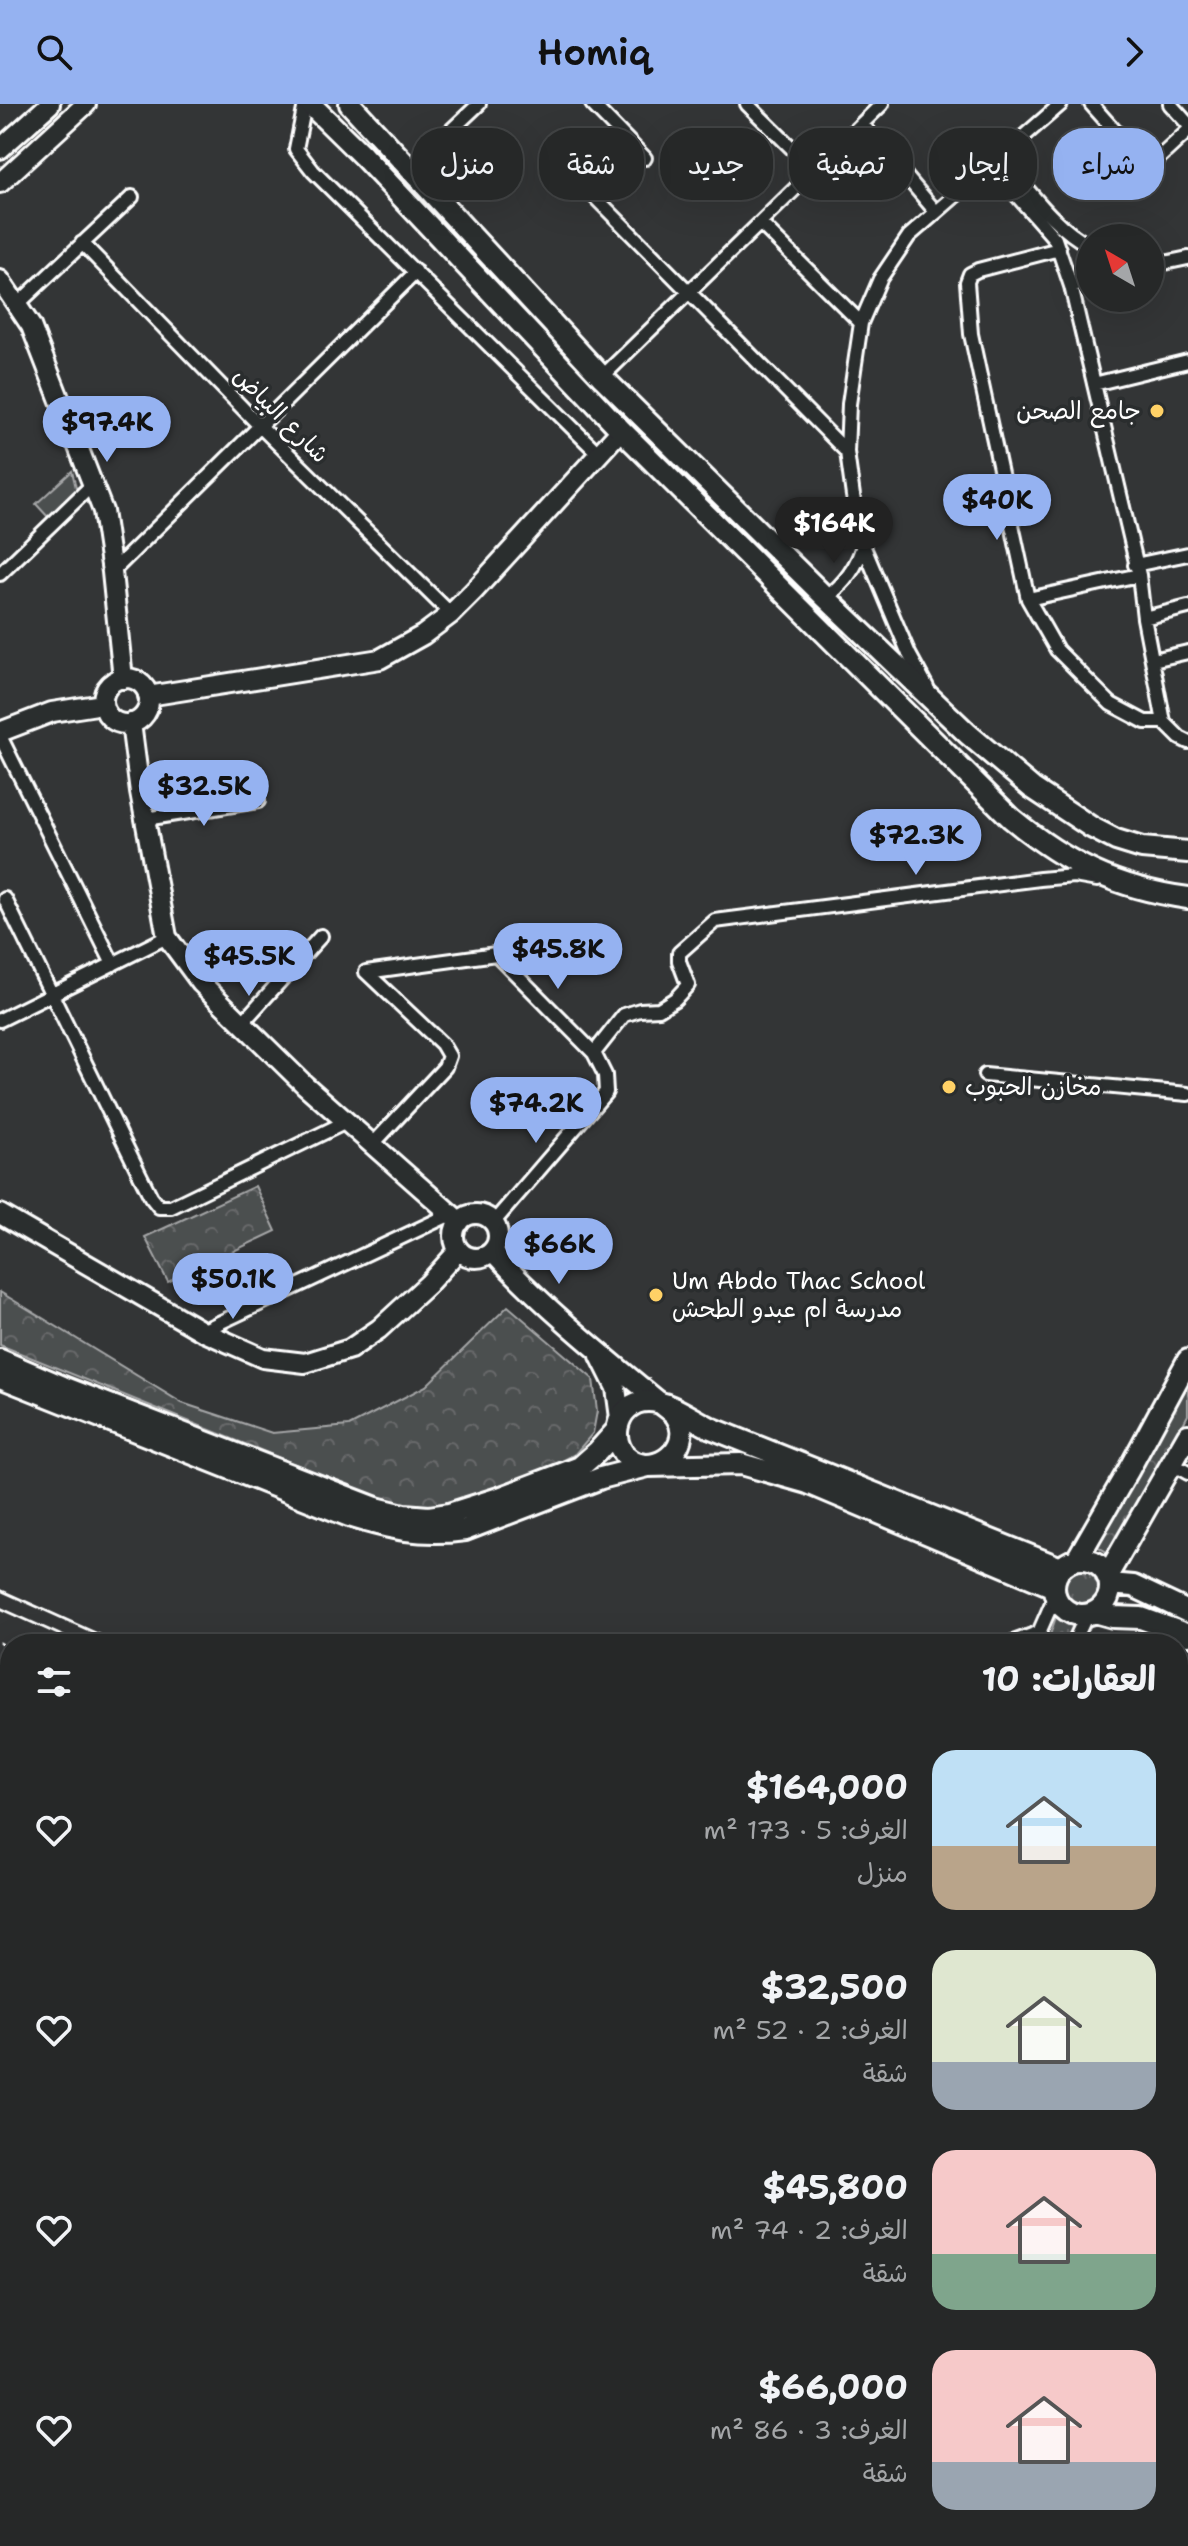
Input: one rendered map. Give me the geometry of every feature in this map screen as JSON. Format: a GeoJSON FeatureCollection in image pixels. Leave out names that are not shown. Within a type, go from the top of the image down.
{"type":"FeatureCollection","features":[{"type":"Feature","properties":{"kind":"main road"},"geometry":{"type":"LineString","coordinates":[[308,104],[363,156],[621,430],[1011,818],[1071,862],[1116,882],[1188,898]]}},
{"type":"Feature","properties":{"kind":"main road"},"geometry":{"type":"LineString","coordinates":[[350,104],[602,377],[978,743],[1032,788],[1116,840],[1142,848],[1188,852]]}},
{"type":"Feature","properties":{"kind":"main road"},"geometry":{"type":"LineString","coordinates":[[0,1360],[376,1508],[429,1517],[499,1498],[580,1467],[598,1451],[626,1410],[639,1402],[649,1401],[1062,1578]]}},
{"type":"Feature","properties":{"kind":"main road"},"geometry":{"type":"LineString","coordinates":[[1185,1634],[1141,1618],[1091,1613],[1079,1615],[1064,1609],[1062,1578],[1128,1471],[1188,1360]]}},
{"type":"Feature","properties":{"kind":"main road"},"geometry":{"type":"LineString","coordinates":[[0,1377],[349,1516],[396,1530],[442,1533],[465,1530],[601,1478],[664,1462],[674,1453],[680,1440],[680,1425],[676,1415],[662,1404]]}},
{"type":"Feature","properties":{"kind":"main road"},"geometry":{"type":"LineString","coordinates":[[618,1424],[618,1443],[623,1453],[634,1462],[648,1466],[741,1464],[808,1483],[1062,1578],[1095,1562],[1108,1580],[1133,1586],[1188,1612]]}},
{"type":"Feature","properties":{"kind":"main road"},"geometry":{"type":"LineString","coordinates":[[1091,1613],[1106,1600],[1108,1580],[1125,1549],[1183,1468],[1188,1435]]}},
{"type":"Feature","properties":{"kind":"main road"},"geometry":{"type":"LineString","coordinates":[[1125,1549],[1133,1586]]}},
{"type":"Feature","properties":{"kind":"street"},"geometry":{"type":"LineString","coordinates":[[0,149],[50,104]]}},
{"type":"Feature","properties":{"kind":"street"},"geometry":{"type":"LineString","coordinates":[[0,183],[86,104]]}},
{"type":"Feature","properties":{"kind":"street"},"geometry":{"type":"LineString","coordinates":[[308,104],[296,149],[313,171],[599,454]]}},
{"type":"Feature","properties":{"kind":"street"},"geometry":{"type":"LineString","coordinates":[[411,168],[479,104]]}},
{"type":"Feature","properties":{"kind":"street"},"geometry":{"type":"LineString","coordinates":[[592,104],[645,158]]}},
{"type":"Feature","properties":{"kind":"street"},"geometry":{"type":"LineString","coordinates":[[747,104],[789,145]]}},
{"type":"Feature","properties":{"kind":"street"},"geometry":{"type":"LineString","coordinates":[[858,128],[882,104]]}},
{"type":"Feature","properties":{"kind":"street"},"geometry":{"type":"LineString","coordinates":[[1033,128],[1061,104]]}},
{"type":"Feature","properties":{"kind":"street"},"geometry":{"type":"LineString","coordinates":[[1091,104],[1148,168],[1188,131]]}},
{"type":"Feature","properties":{"kind":"street"},"geometry":{"type":"LineString","coordinates":[[1170,104],[1188,124]]}},
{"type":"Feature","properties":{"kind":"street"},"geometry":{"type":"LineString","coordinates":[[862,124],[936,212]]}},
{"type":"Feature","properties":{"kind":"street"},"geometry":{"type":"LineString","coordinates":[[602,377],[789,195]]}},
{"type":"Feature","properties":{"kind":"street"},"geometry":{"type":"LineString","coordinates":[[18,304],[132,197]]}},
{"type":"Feature","properties":{"kind":"street"},"geometry":{"type":"LineString","coordinates":[[598,200],[847,452]]}},
{"type":"Feature","properties":{"kind":"street"},"geometry":{"type":"LineString","coordinates":[[935,701],[909,654],[863,545],[847,452],[849,404],[861,323],[880,279],[909,236],[950,200]]}},
{"type":"Feature","properties":{"kind":"street"},"geometry":{"type":"LineString","coordinates":[[1025,200],[1059,249],[1071,286],[1137,570],[1164,722],[1188,742]]}},
{"type":"Feature","properties":{"kind":"street"},"geometry":{"type":"LineString","coordinates":[[1035,200],[1076,237]]}},
{"type":"Feature","properties":{"kind":"street"},"geometry":{"type":"LineString","coordinates":[[760,223],[861,323]]}},
{"type":"Feature","properties":{"kind":"street","name":"شارع البياض"},"geometry":{"type":"LineString","coordinates":[[82,243],[261,427],[451,614]]}},
{"type":"Feature","properties":{"kind":"street"},"geometry":{"type":"LineString","coordinates":[[1059,249],[978,270],[970,274],[967,282],[971,334],[1028,599],[1057,650],[1111,704],[1145,722],[1164,722]]}},
{"type":"Feature","properties":{"kind":"street"},"geometry":{"type":"LineString","coordinates":[[1164,262],[1188,258]]}},
{"type":"Feature","properties":{"kind":"street"},"geometry":{"type":"LineString","coordinates":[[112,572],[416,272]]}},
{"type":"Feature","properties":{"kind":"street"},"geometry":{"type":"LineString","coordinates":[[0,280],[31,326],[103,511],[123,679]]}},
{"type":"Feature","properties":{"kind":"street"},"geometry":{"type":"LineString","coordinates":[[1071,286],[1076,285]]}},
{"type":"Feature","properties":{"kind":"street"},"geometry":{"type":"LineString","coordinates":[[1094,384],[1188,361]]}},
{"type":"Feature","properties":{"kind":"street"},"geometry":{"type":"LineString","coordinates":[[148,696],[380,659],[423,635],[451,614],[513,550],[621,430]]}},
{"type":"Feature","properties":{"kind":"street"},"geometry":{"type":"LineString","coordinates":[[0,574],[93,484]]}},
{"type":"Feature","properties":{"kind":"street"},"geometry":{"type":"LineString","coordinates":[[826,598],[847,578],[857,563],[863,545]]}},
{"type":"Feature","properties":{"kind":"street"},"geometry":{"type":"LineString","coordinates":[[1028,599],[1188,554]]}},
{"type":"Feature","properties":{"kind":"street"},"geometry":{"type":"LineString","coordinates":[[1144,618],[1188,607]]}},
{"type":"Feature","properties":{"kind":"street"},"geometry":{"type":"LineString","coordinates":[[1153,660],[1188,652]]}},
{"type":"Feature","properties":{"kind":"street"},"geometry":{"type":"LineString","coordinates":[[117,680],[135,680],[148,696],[146,711],[131,723],[114,720],[103,704],[107,689],[117,680]]}},
{"type":"Feature","properties":{"kind":"street"},"geometry":{"type":"LineString","coordinates":[[103,704],[52,712],[0,734],[113,964]]}},
{"type":"Feature","properties":{"kind":"street"},"geometry":{"type":"LineString","coordinates":[[131,723],[167,937],[201,983],[305,1085],[455,1218]]}},
{"type":"Feature","properties":{"kind":"street"},"geometry":{"type":"LineString","coordinates":[[145,819],[258,801]]}},
{"type":"Feature","properties":{"kind":"street"},"geometry":{"type":"LineString","coordinates":[[594,1053],[624,1015],[659,1009],[675,999],[688,985],[679,953],[715,921],[1040,879],[1074,876],[1116,882]]}},
{"type":"Feature","properties":{"kind":"street"},"geometry":{"type":"LineString","coordinates":[[5,899],[151,1197],[159,1207],[171,1207],[346,1122]]}},
{"type":"Feature","properties":{"kind":"street"},"geometry":{"type":"LineString","coordinates":[[243,1022],[321,936]]}},
{"type":"Feature","properties":{"kind":"street"},"geometry":{"type":"LineString","coordinates":[[0,1020],[167,937]]}},
{"type":"Feature","properties":{"kind":"street"},"geometry":{"type":"LineString","coordinates":[[372,1145],[445,1067],[449,1056],[442,1044],[366,972],[496,954],[594,1053],[605,1075],[606,1092],[493,1223]]}},
{"type":"Feature","properties":{"kind":"street"},"geometry":{"type":"LineString","coordinates":[[985,1075],[1188,1094]]}},
{"type":"Feature","properties":{"kind":"street"},"geometry":{"type":"LineString","coordinates":[[0,1214],[202,1331],[263,1358],[305,1363],[350,1349],[379,1329],[428,1284],[459,1250]]}},
{"type":"Feature","properties":{"kind":"street"},"geometry":{"type":"LineString","coordinates":[[202,1331],[455,1218],[484,1216],[493,1223],[497,1239],[492,1251],[475,1258],[459,1250],[454,1234],[455,1218]]}},
{"type":"Feature","properties":{"kind":"street"},"geometry":{"type":"LineString","coordinates":[[492,1251],[597,1350],[662,1404]]}},
{"type":"Feature","properties":{"kind":"street"},"geometry":{"type":"LineString","coordinates":[[597,1350],[616,1388],[618,1424]]}},
{"type":"Feature","properties":{"kind":"street"},"geometry":{"type":"LineString","coordinates":[[1039,1634],[1062,1578]]}},
{"type":"Feature","properties":{"kind":"street"},"geometry":{"type":"LineString","coordinates":[[1079,1634],[1091,1613]]}},
{"type":"Feature","properties":{"kind":"green space"},"geometry":{"type":"Polygon","coordinates":[[[72,471],[77,492],[49,518],[36,504],[72,471]]]}},
{"type":"Feature","properties":{"kind":"green space"},"geometry":{"type":"Polygon","coordinates":[[[255,1186],[276,1231],[168,1282],[145,1237],[255,1186]]]}},
{"type":"Feature","properties":{"kind":"green space"},"geometry":{"type":"Polygon","coordinates":[[[0,1292],[182,1403],[272,1433],[349,1426],[426,1386],[508,1306],[593,1379],[597,1411],[593,1433],[575,1454],[544,1471],[459,1502],[418,1509],[364,1492],[0,1345],[0,1292]]]}},
{"type":"Feature","properties":{"kind":"green space"},"geometry":{"type":"Polygon","coordinates":[[[1188,1374],[1188,1415],[1112,1555],[1095,1545],[1188,1374]]]}},
{"type":"Feature","properties":{"kind":"green space"},"geometry":{"type":"Polygon","coordinates":[[[1082,1570],[1094,1575],[1099,1587],[1094,1599],[1082,1604],[1070,1599],[1065,1587],[1070,1575],[1082,1570]]]}},
{"type":"Feature","properties":{"kind":"green space"},"geometry":{"type":"Polygon","coordinates":[[[1056,1617],[1068,1625],[1078,1626],[1073,1634],[1050,1634],[1056,1617]]]}},
{"type":"Feature","properties":{"kind":"railway"},"geometry":{"type":"LineString","coordinates":[[0,1590],[98,1634]]}},
{"type":"Feature","properties":{"kind":"railway"},"geometry":{"type":"LineString","coordinates":[[0,1608],[58,1634]]}},
{"type":"Feature","properties":{"kind":"place","name":"جامع الصحن"},"geometry":{"type":"Point","coordinates":[1157,411]}},
{"type":"Feature","properties":{"kind":"place","name":"مخازن الحبوب"},"geometry":{"type":"Point","coordinates":[949,1087]}},
{"type":"Feature","properties":{"kind":"place","name":"Um Abdo Thac School مدرسة ام عبدو الطحش"},"geometry":{"type":"Point","coordinates":[656,1295]}}]}
